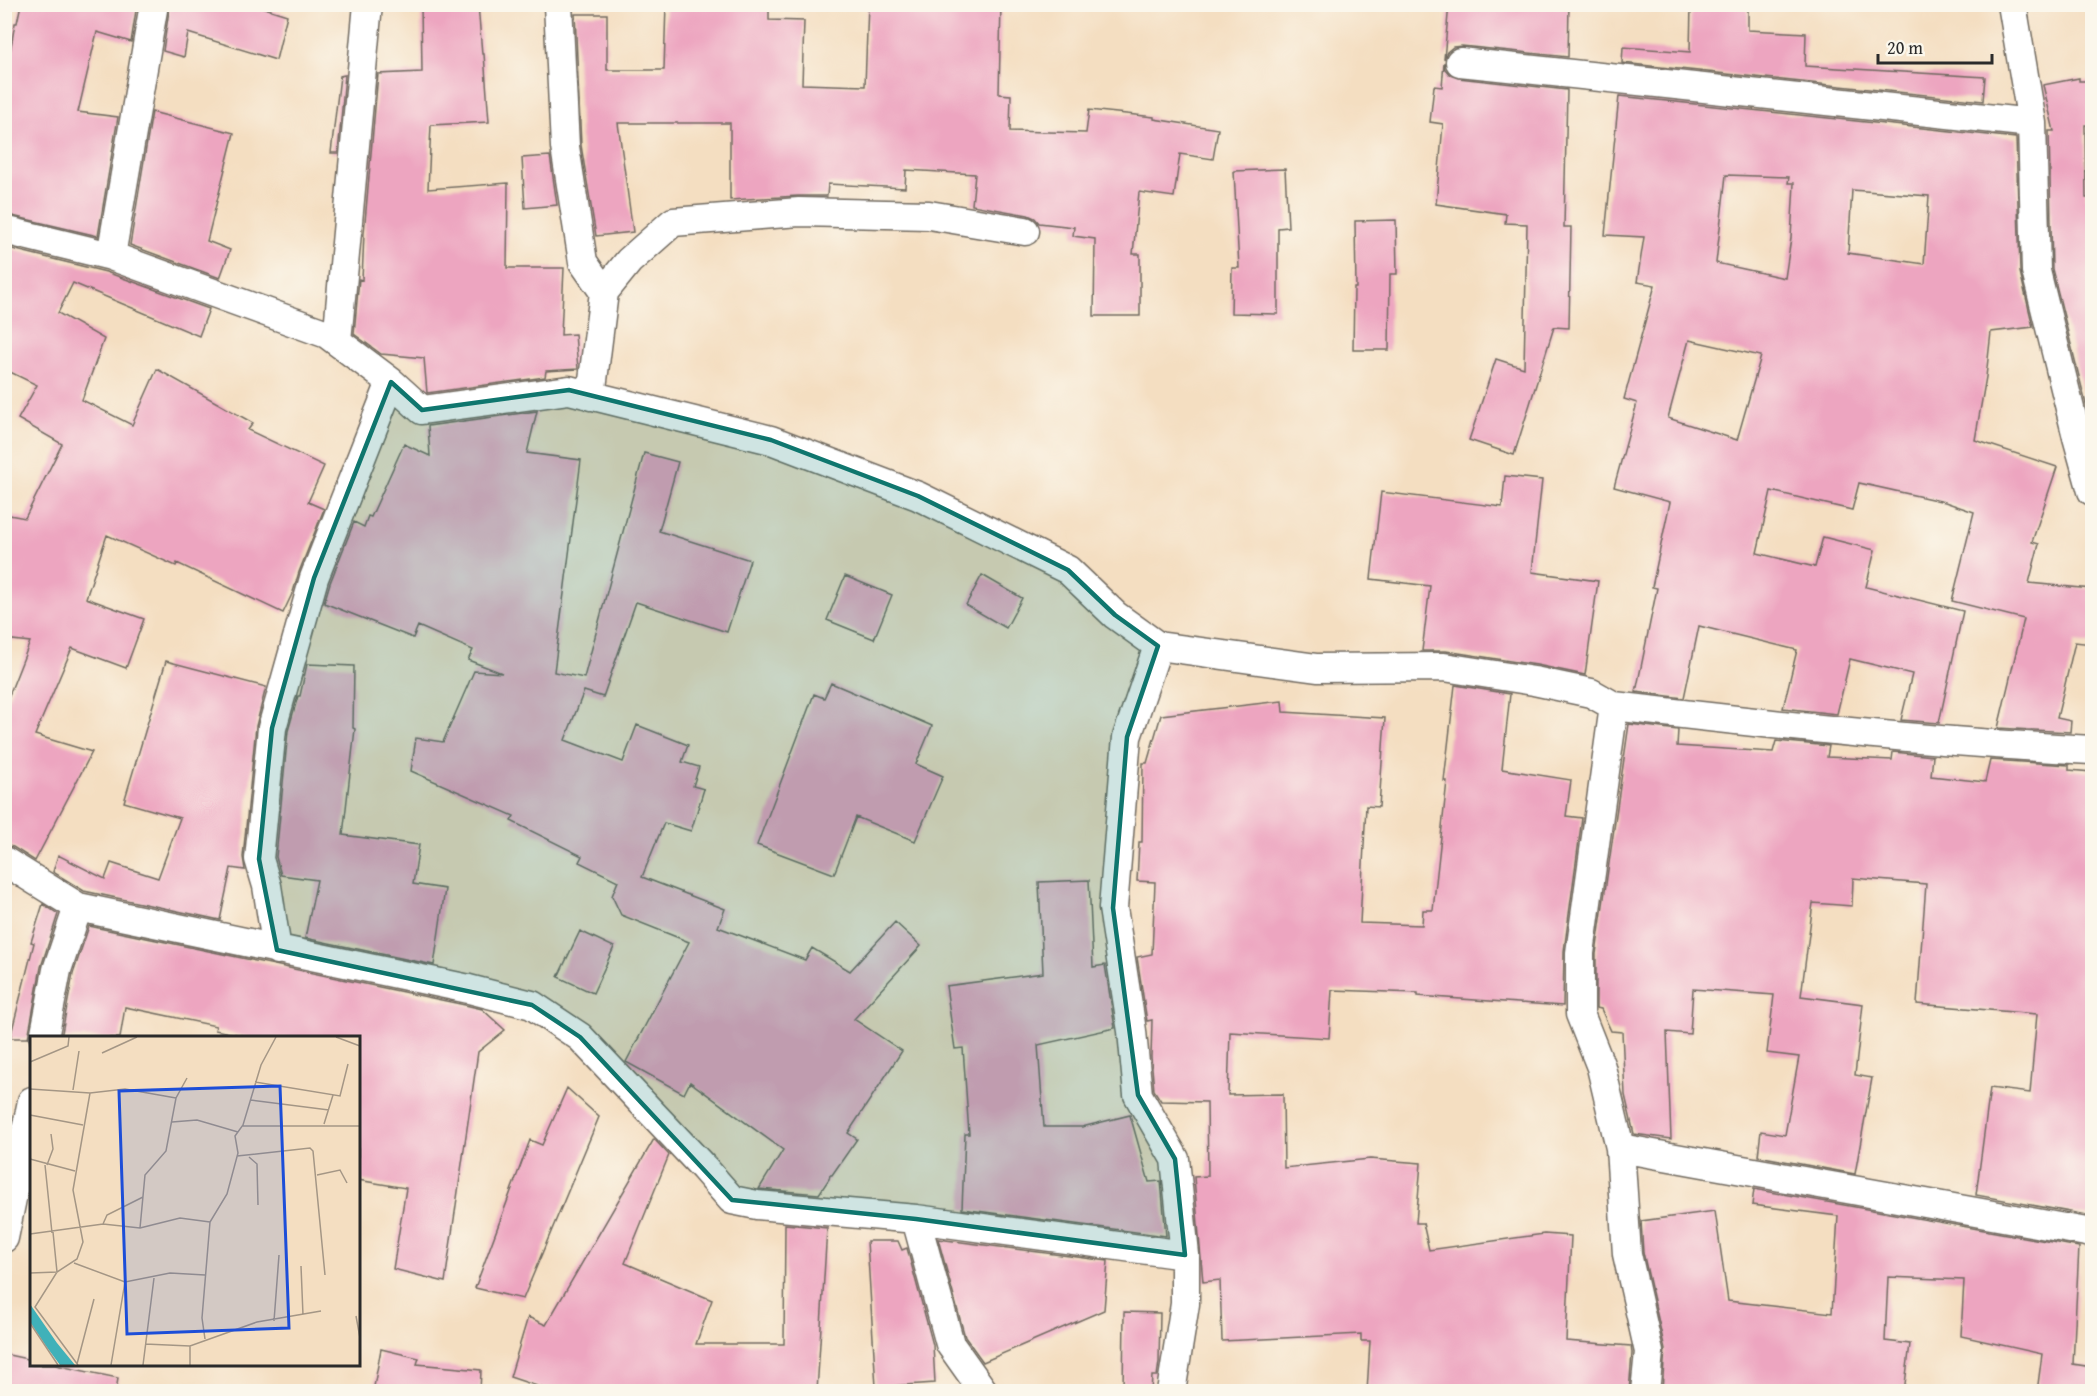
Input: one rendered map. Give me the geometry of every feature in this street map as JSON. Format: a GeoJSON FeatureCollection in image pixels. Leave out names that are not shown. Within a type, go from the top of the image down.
{"type":"FeatureCollection","features":[{"type":"Feature","properties":{"kind":"street"},"geometry":{"type":"LineString","coordinates":[[111,256],[154,4]]}},
{"type":"Feature","properties":{"kind":"street"},"geometry":{"type":"LineString","coordinates":[[337,341],[368,4]]}},
{"type":"Feature","properties":{"kind":"street"},"geometry":{"type":"LineString","coordinates":[[558,4],[565,147],[583,262],[604,292]]}},
{"type":"Feature","properties":{"kind":"street"},"geometry":{"type":"LineString","coordinates":[[2012,4],[2032,123],[2036,271],[2092,491]]}},
{"type":"Feature","properties":{"kind":"street"},"geometry":{"type":"LineString","coordinates":[[1460,62],[2032,123]]}},
{"type":"Feature","properties":{"kind":"street"},"geometry":{"type":"LineString","coordinates":[[591,396],[604,292],[629,261],[673,222],[799,212],[929,215],[1025,231]]}},
{"type":"Feature","properties":{"kind":"street"},"geometry":{"type":"LineString","coordinates":[[4,230],[111,256],[327,334],[391,382],[422,410],[569,390],[771,440],[918,496],[1068,570],[1115,615],[1158,646],[1317,668],[1444,668],[1534,681],[1591,693],[1614,706],[1897,737],[2092,750]]}},
{"type":"Feature","properties":{"kind":"street"},"geometry":{"type":"LineString","coordinates":[[277,950],[267,886],[259,859],[272,728],[314,578],[391,382]]}},
{"type":"Feature","properties":{"kind":"street"},"geometry":{"type":"LineString","coordinates":[[1158,646],[1127,736],[1113,908],[1132,1031],[1138,1095],[1175,1159],[1185,1256],[1185,1304],[1171,1392]]}},
{"type":"Feature","properties":{"kind":"street"},"geometry":{"type":"LineString","coordinates":[[1614,706],[1580,953],[1580,1014],[1600,1067],[1620,1148],[1627,1254],[1649,1352],[1645,1392]]}},
{"type":"Feature","properties":{"kind":"street"},"geometry":{"type":"LineString","coordinates":[[4,861],[78,907],[277,950],[470,988],[531,1005],[580,1037],[732,1200],[757,1205],[916,1219],[1185,1256]]}},
{"type":"Feature","properties":{"kind":"street"},"geometry":{"type":"LineString","coordinates":[[44,1036],[57,970],[78,907]]}},
{"type":"Feature","properties":{"kind":"street"},"geometry":{"type":"LineString","coordinates":[[4,1238],[30,1111]]}},
{"type":"Feature","properties":{"kind":"street"},"geometry":{"type":"LineString","coordinates":[[1620,1148],[2092,1233]]}},
{"type":"Feature","properties":{"kind":"street"},"geometry":{"type":"LineString","coordinates":[[916,1219],[950,1344],[984,1392]]}},
{"type":"Feature","properties":{"kind":"highlighted area"},"geometry":{"type":"Polygon","coordinates":[[[391,382],[422,410],[569,390],[771,440],[918,496],[1068,570],[1115,615],[1158,646],[1127,737],[1113,908],[1138,1095],[1175,1159],[1185,1255],[916,1219],[732,1200],[580,1037],[532,1005],[277,950],[259,859],[272,728],[314,578],[391,382]]]}},
{"type":"Feature","properties":{"kind":"building"},"geometry":{"type":"Polygon","coordinates":[[[21,4],[137,4],[131,42],[97,32],[78,112],[118,117],[98,236],[4,214],[4,87],[15,23],[17,23],[21,4]]]}},
{"type":"Feature","properties":{"kind":"building"},"geometry":{"type":"Polygon","coordinates":[[[170,4],[252,4],[287,15],[276,60],[188,33],[184,57],[163,51],[170,4]]]}},
{"type":"Feature","properties":{"kind":"building"},"geometry":{"type":"Polygon","coordinates":[[[421,4],[478,4],[489,122],[431,125],[428,189],[508,183],[507,268],[564,268],[561,335],[575,334],[578,369],[546,371],[545,377],[427,393],[424,358],[381,354],[354,334],[359,279],[362,280],[378,74],[422,72],[421,4]]]}},
{"type":"Feature","properties":{"kind":"building"},"geometry":{"type":"Polygon","coordinates":[[[666,4],[706,4],[706,6],[769,9],[769,20],[804,21],[802,84],[865,86],[868,4],[1001,4],[999,94],[1011,95],[1010,131],[1086,133],[1089,110],[1154,117],[1154,119],[1218,129],[1213,159],[1180,154],[1174,197],[1139,192],[1133,254],[1140,254],[1140,316],[1094,316],[1095,239],[1073,236],[1074,227],[1039,223],[1028,215],[972,205],[975,174],[906,170],[905,188],[828,184],[827,196],[730,200],[730,123],[618,123],[633,232],[596,236],[581,145],[575,14],[607,14],[607,70],[664,70],[666,4]]]}},
{"type":"Feature","properties":{"kind":"building"},"geometry":{"type":"Polygon","coordinates":[[[1449,4],[1569,4],[1568,57],[1462,46],[1453,47],[1444,59],[1449,4]]]}},
{"type":"Feature","properties":{"kind":"building"},"geometry":{"type":"Polygon","coordinates":[[[1691,4],[1748,4],[1748,30],[1806,33],[1805,66],[1985,77],[1983,101],[1622,63],[1623,47],[1690,52],[1691,4]]]}},
{"type":"Feature","properties":{"kind":"building"},"geometry":{"type":"Polygon","coordinates":[[[1444,62],[1445,69],[1450,75],[1458,78],[1567,90],[1564,227],[1571,227],[1569,328],[1554,327],[1514,455],[1469,440],[1496,359],[1524,368],[1527,224],[1505,223],[1506,214],[1436,204],[1443,124],[1430,122],[1434,86],[1442,87],[1444,62]]]}},
{"type":"Feature","properties":{"kind":"building"},"geometry":{"type":"Polygon","coordinates":[[[345,75],[338,153],[331,153],[340,76],[345,75]]]}},
{"type":"Feature","properties":{"kind":"building"},"geometry":{"type":"Polygon","coordinates":[[[2079,78],[2079,81],[2092,81],[2092,125],[2085,125],[2086,198],[2091,198],[2092,416],[2089,416],[2052,269],[2049,131],[2054,131],[2043,85],[2079,78]]]}},
{"type":"Feature","properties":{"kind":"building"},"geometry":{"type":"Polygon","coordinates":[[[1619,96],[2016,138],[2020,272],[2033,327],[1991,332],[1975,440],[2057,467],[2032,542],[2039,544],[2029,583],[2092,589],[2092,644],[2075,642],[2057,718],[2071,721],[2070,732],[1998,728],[2024,619],[1952,601],[1974,512],[1945,502],[1859,483],[1852,510],[1771,491],[1757,553],[1815,567],[1823,537],[1875,550],[1866,587],[1963,611],[1939,723],[1901,720],[1912,674],[1850,659],[1837,714],[1783,708],[1797,650],[1699,626],[1684,698],[1636,692],[1657,588],[1652,587],[1670,502],[1614,487],[1637,403],[1624,399],[1655,285],[1637,282],[1644,237],[1605,235],[1619,96]],[[1726,175],[1716,263],[1785,278],[1791,238],[1794,183],[1788,183],[1789,177],[1726,175]],[[1852,190],[1848,253],[1924,264],[1929,196],[1852,190]],[[1689,340],[1668,418],[1737,440],[1761,356],[1689,340]]]}},
{"type":"Feature","properties":{"kind":"building"},"geometry":{"type":"Polygon","coordinates":[[[152,112],[234,133],[207,241],[230,250],[220,278],[130,245],[152,112]]]}},
{"type":"Feature","properties":{"kind":"building"},"geometry":{"type":"Polygon","coordinates":[[[550,156],[557,205],[525,208],[522,158],[550,156]]]}},
{"type":"Feature","properties":{"kind":"building"},"geometry":{"type":"Polygon","coordinates":[[[1285,169],[1288,227],[1278,228],[1278,314],[1231,313],[1232,268],[1239,268],[1234,171],[1285,169]]]}},
{"type":"Feature","properties":{"kind":"building"},"geometry":{"type":"Polygon","coordinates":[[[1396,220],[1397,274],[1390,274],[1389,350],[1353,350],[1354,288],[1356,288],[1355,221],[1396,220]]]}},
{"type":"Feature","properties":{"kind":"building"},"geometry":{"type":"Polygon","coordinates":[[[4,247],[106,272],[209,309],[199,336],[73,283],[58,313],[104,339],[82,400],[132,425],[157,369],[253,423],[248,430],[324,466],[308,502],[324,509],[283,613],[177,563],[176,566],[107,535],[86,598],[144,619],[126,668],[72,648],[35,735],[92,752],[35,861],[13,847],[4,845],[4,708],[30,642],[4,639],[4,514],[25,518],[62,444],[18,419],[37,385],[4,369],[4,247]]]}},
{"type":"Feature","properties":{"kind":"building"},"geometry":{"type":"Polygon","coordinates":[[[537,411],[527,453],[581,460],[554,672],[584,678],[644,453],[678,462],[659,531],[750,560],[727,632],[636,602],[603,697],[584,691],[565,740],[623,762],[637,725],[688,745],[682,762],[699,767],[693,786],[704,789],[691,831],[664,823],[642,877],[725,909],[718,927],[805,960],[812,948],[850,971],[895,922],[921,946],[854,1019],[902,1051],[848,1133],[857,1139],[819,1194],[759,1189],[783,1150],[690,1082],[684,1094],[626,1062],[689,942],[621,915],[612,896],[618,881],[579,862],[582,856],[511,821],[514,816],[411,771],[416,738],[443,742],[474,671],[502,673],[468,660],[473,650],[418,626],[413,638],[324,603],[354,522],[364,527],[368,516],[371,517],[404,444],[430,456],[428,426],[537,411]]]}},
{"type":"Feature","properties":{"kind":"building"},"geometry":{"type":"Polygon","coordinates":[[[1505,476],[1542,480],[1532,572],[1598,581],[1585,675],[1446,651],[1422,651],[1430,586],[1371,579],[1381,492],[1502,507],[1505,476]]]}},
{"type":"Feature","properties":{"kind":"building"},"geometry":{"type":"Polygon","coordinates":[[[982,575],[1022,598],[1006,628],[966,605],[982,575]]]}},
{"type":"Feature","properties":{"kind":"building"},"geometry":{"type":"Polygon","coordinates":[[[845,576],[892,595],[874,639],[827,620],[845,576]]]}},
{"type":"Feature","properties":{"kind":"building"},"geometry":{"type":"Polygon","coordinates":[[[166,661],[266,687],[256,726],[243,857],[245,870],[231,868],[220,920],[84,891],[53,872],[58,855],[105,879],[111,863],[158,878],[180,818],[124,802],[166,661]]]}},
{"type":"Feature","properties":{"kind":"building"},"geometry":{"type":"Polygon","coordinates":[[[307,664],[354,666],[353,728],[355,729],[343,835],[419,845],[413,884],[445,889],[434,965],[305,938],[317,880],[281,875],[276,857],[288,731],[298,696],[300,696],[307,664]]]}},
{"type":"Feature","properties":{"kind":"building"},"geometry":{"type":"Polygon","coordinates":[[[831,683],[932,726],[916,764],[943,776],[915,841],[856,817],[834,874],[757,845],[814,694],[824,698],[831,683]]]}},
{"type":"Feature","properties":{"kind":"building"},"geometry":{"type":"Polygon","coordinates":[[[1455,685],[1510,694],[1502,769],[1571,780],[1566,816],[1582,818],[1564,951],[1563,1006],[1418,996],[1418,993],[1332,990],[1329,1038],[1230,1032],[1228,1095],[1283,1094],[1284,1168],[1370,1159],[1421,1163],[1416,1223],[1423,1223],[1429,1250],[1544,1234],[1571,1236],[1566,1341],[1631,1346],[1629,1392],[1367,1392],[1370,1341],[1361,1341],[1361,1334],[1222,1341],[1220,1280],[1203,1282],[1194,1177],[1208,1176],[1207,1102],[1161,1101],[1154,1090],[1151,1057],[1152,1020],[1147,1021],[1137,957],[1152,954],[1155,882],[1137,881],[1139,842],[1142,842],[1143,763],[1147,763],[1161,715],[1282,701],[1283,712],[1385,718],[1379,807],[1366,806],[1360,923],[1422,925],[1423,910],[1433,910],[1455,685]]]}},
{"type":"Feature","properties":{"kind":"building"},"geometry":{"type":"Polygon","coordinates":[[[1629,724],[1678,730],[1677,746],[1773,752],[1776,741],[1829,746],[1827,757],[1892,760],[1893,752],[1933,756],[1931,776],[1985,782],[1990,760],[2069,765],[2069,770],[2092,772],[2092,870],[2088,939],[2092,939],[2092,1216],[1976,1195],[1990,1088],[2030,1093],[2037,1014],[1917,1004],[1926,884],[1853,878],[1852,906],[1813,903],[1801,996],[1863,1004],[1855,1075],[1872,1078],[1855,1174],[1758,1156],[1761,1131],[1785,1135],[1799,1057],[1767,1053],[1774,995],[1693,989],[1690,1034],[1667,1032],[1671,1139],[1634,1134],[1625,1095],[1622,1032],[1611,1031],[1601,1009],[1596,1008],[1596,954],[1629,724]]]}},
{"type":"Feature","properties":{"kind":"building"},"geometry":{"type":"Polygon","coordinates":[[[1089,880],[1093,967],[1105,965],[1115,1028],[1038,1045],[1044,1127],[1082,1127],[1130,1115],[1149,1182],[1161,1181],[1166,1236],[962,1209],[965,1134],[969,1134],[963,1048],[955,1049],[946,986],[1043,973],[1039,882],[1089,880]]]}},
{"type":"Feature","properties":{"kind":"building"},"geometry":{"type":"Polygon","coordinates":[[[43,904],[58,914],[41,967],[28,1038],[10,1038],[34,943],[31,942],[43,904]]]}},
{"type":"Feature","properties":{"kind":"building"},"geometry":{"type":"Polygon","coordinates":[[[89,926],[482,1009],[505,1030],[478,1052],[445,1282],[393,1269],[406,1188],[360,1180],[360,1036],[244,1036],[215,1030],[216,1026],[125,1007],[120,1036],[61,1036],[73,974],[89,926]]]}},
{"type":"Feature","properties":{"kind":"building"},"geometry":{"type":"Polygon","coordinates":[[[580,931],[614,947],[593,993],[558,977],[580,931]]]}},
{"type":"Feature","properties":{"kind":"building"},"geometry":{"type":"Polygon","coordinates":[[[567,1088],[599,1117],[523,1299],[475,1288],[530,1140],[542,1145],[567,1088]]]}},
{"type":"Feature","properties":{"kind":"building"},"geometry":{"type":"Polygon","coordinates":[[[654,1139],[669,1155],[625,1263],[712,1300],[696,1344],[784,1344],[785,1224],[827,1228],[817,1392],[555,1392],[510,1377],[528,1317],[546,1325],[654,1139]]]}},
{"type":"Feature","properties":{"kind":"building"},"geometry":{"type":"Polygon","coordinates":[[[1754,1189],[2079,1247],[2073,1364],[2092,1367],[2092,1392],[2037,1392],[2042,1354],[1961,1336],[1964,1280],[1888,1277],[1885,1341],[1910,1344],[1904,1392],[1722,1392],[1723,1387],[1662,1390],[1665,1349],[1643,1252],[1641,1221],[1715,1211],[1728,1301],[1832,1313],[1838,1216],[1752,1205],[1754,1189]]]}},
{"type":"Feature","properties":{"kind":"building"},"geometry":{"type":"Polygon","coordinates":[[[938,1239],[1108,1261],[1104,1310],[983,1362],[965,1337],[938,1239]]]}},
{"type":"Feature","properties":{"kind":"building"},"geometry":{"type":"Polygon","coordinates":[[[867,1241],[898,1241],[902,1250],[907,1248],[933,1345],[935,1383],[876,1387],[867,1241]]]}},
{"type":"Feature","properties":{"kind":"building"},"geometry":{"type":"Polygon","coordinates":[[[1124,1312],[1160,1313],[1159,1362],[1157,1376],[1152,1376],[1151,1392],[1123,1392],[1124,1312]]]}},
{"type":"Feature","properties":{"kind":"building"},"geometry":{"type":"Polygon","coordinates":[[[381,1349],[419,1358],[417,1364],[481,1370],[480,1392],[373,1392],[381,1349]]]}},
{"type":"Feature","properties":{"kind":"building"},"geometry":{"type":"Polygon","coordinates":[[[4,1354],[30,1360],[30,1366],[60,1366],[118,1378],[116,1392],[4,1392],[4,1354]]]}}]}
